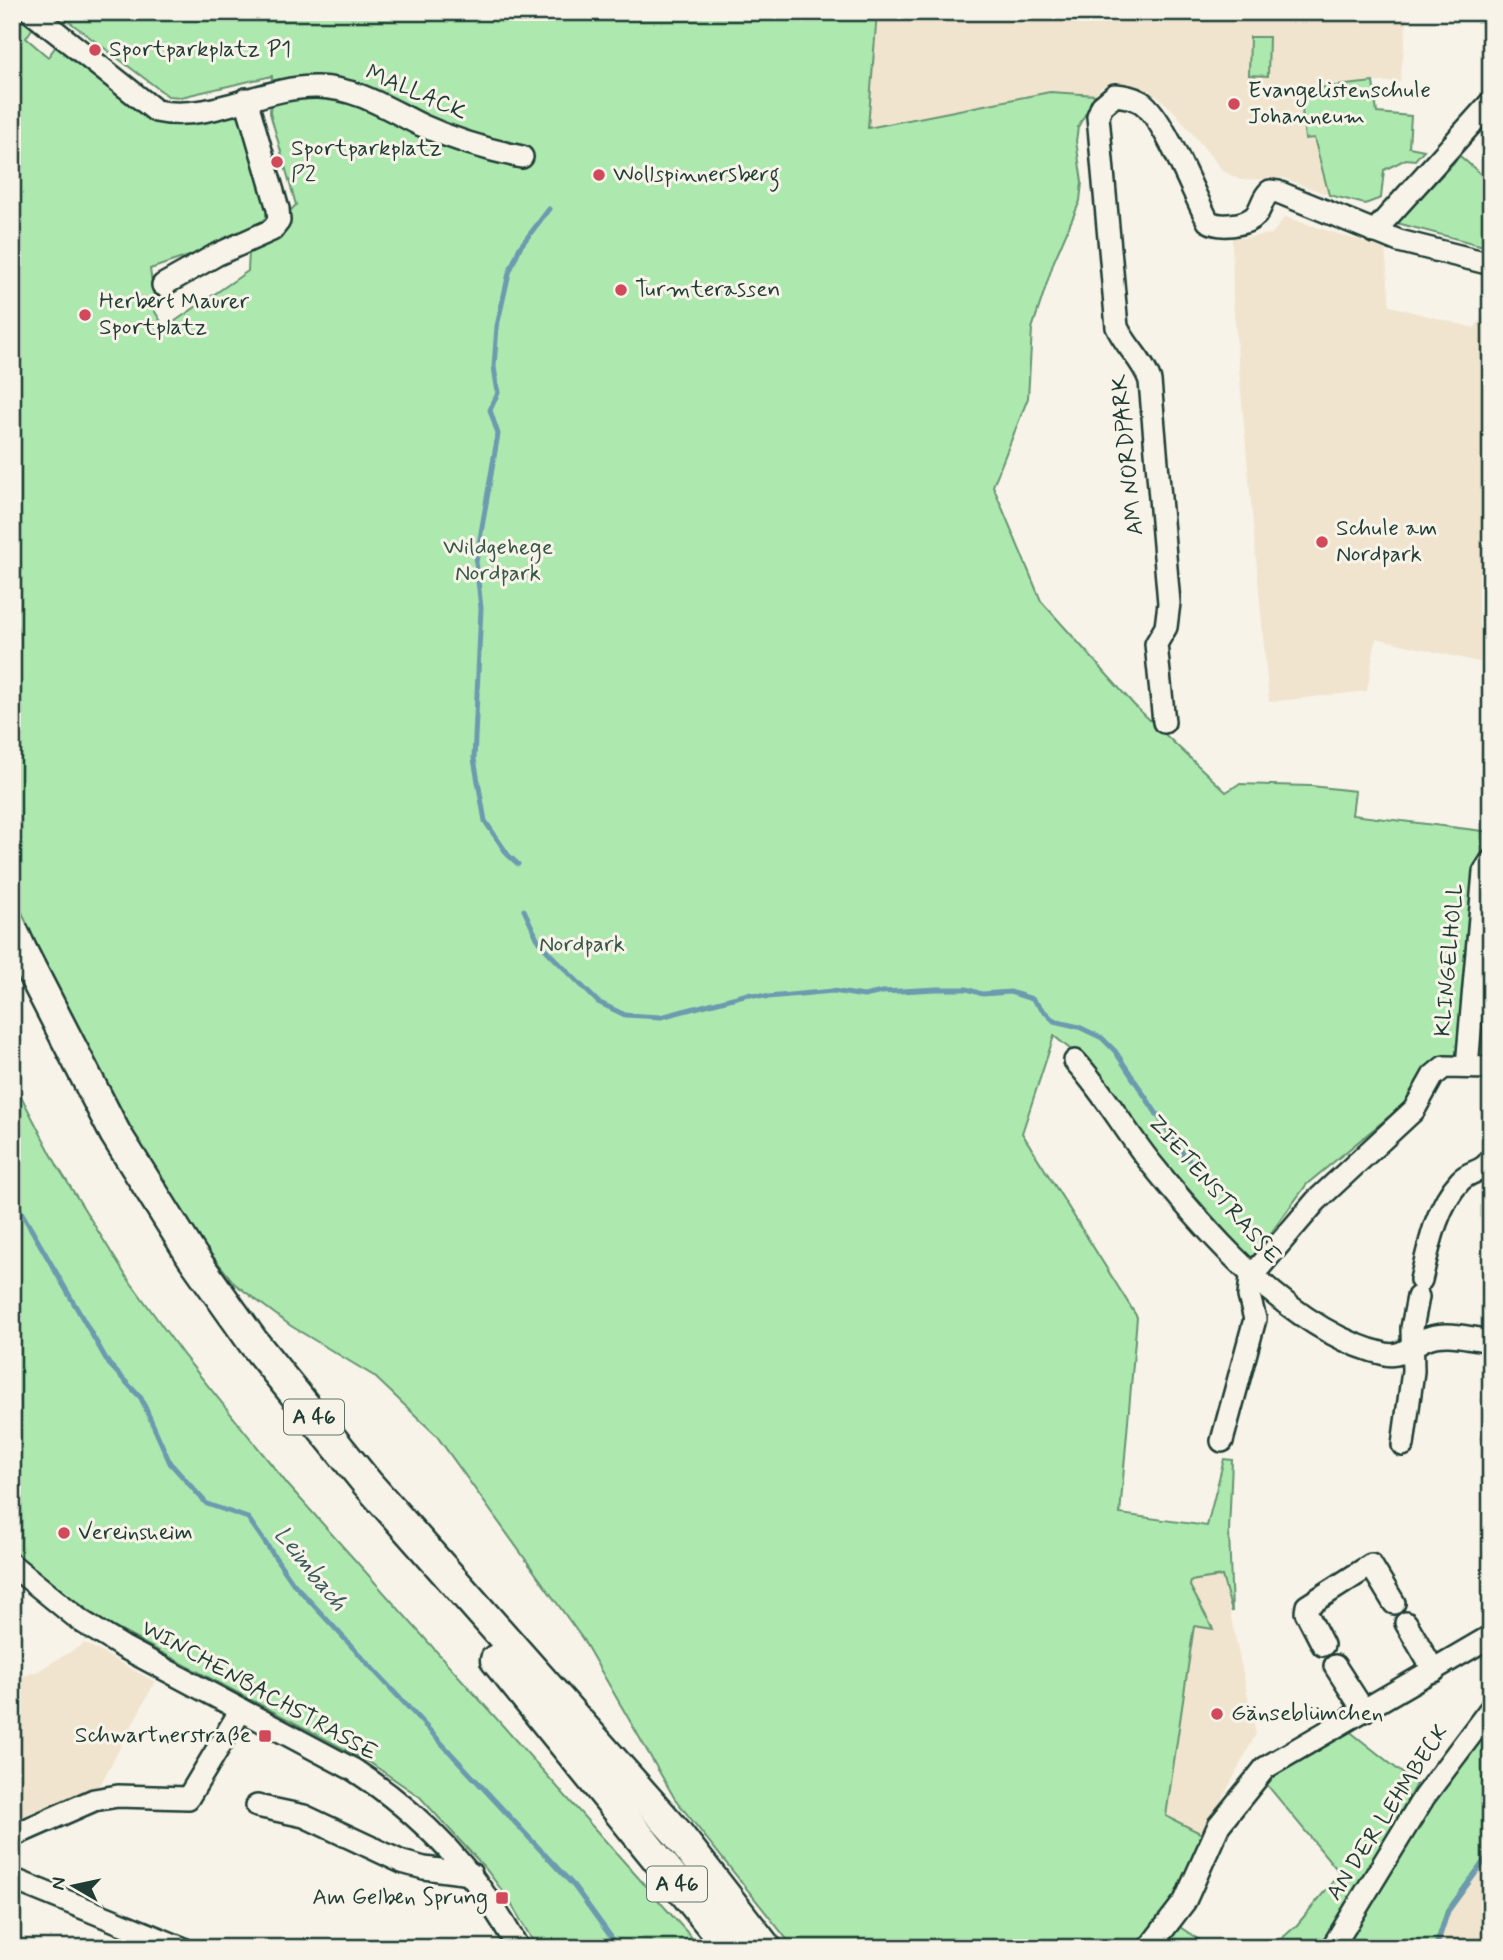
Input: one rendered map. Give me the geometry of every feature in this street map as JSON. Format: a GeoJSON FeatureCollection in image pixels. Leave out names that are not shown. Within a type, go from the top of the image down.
{"type":"FeatureCollection","features":[{"type":"Feature","properties":{"kind":"highway","name":"A 46"},"geometry":{"type":"LineString","coordinates":[[17,946],[43,1037],[91,1128],[169,1254],[289,1414],[420,1565],[730,1948]]}},
{"type":"Feature","properties":{"kind":"highway","name":"A 46"},"geometry":{"type":"LineString","coordinates":[[17,946],[115,1133],[192,1256],[253,1342],[366,1483],[676,1832],[766,1948]]}},
{"type":"Feature","properties":{"kind":"street","name":"MALLACK"},"geometry":{"type":"LineString","coordinates":[[31,12],[156,111],[177,116],[291,88],[340,90],[372,98],[421,125],[457,140],[523,158]]}},
{"type":"Feature","properties":{"kind":"street","name":"AM NORDPARK"},"geometry":{"type":"LineString","coordinates":[[1164,722],[1156,645],[1166,627],[1169,603],[1150,381],[1145,365],[1124,341],[1117,327],[1098,116],[1102,106],[1115,95],[1128,96],[1142,102],[1155,114],[1188,185],[1208,221],[1213,224],[1237,223],[1255,216],[1270,191],[1374,232]]}},
{"type":"Feature","properties":{"kind":"street"},"geometry":{"type":"LineString","coordinates":[[163,285],[216,255],[272,230],[279,221],[278,209],[246,99]]}},
{"type":"Feature","properties":{"kind":"street"},"geometry":{"type":"LineString","coordinates":[[1491,102],[1374,232],[1491,264]]}},
{"type":"Feature","properties":{"kind":"street","name":"KLINGELHOLL"},"geometry":{"type":"LineString","coordinates":[[1467,1066],[1484,872],[1491,861]]}},
{"type":"Feature","properties":{"kind":"street","name":"ZIETENSTRASSE"},"geometry":{"type":"LineString","coordinates":[[1075,1061],[1154,1167],[1251,1277],[1306,1318],[1351,1343],[1389,1355],[1400,1354],[1426,1338],[1444,1335],[1491,1341]]}},
{"type":"Feature","properties":{"kind":"street"},"geometry":{"type":"LineString","coordinates":[[1222,1441],[1255,1320],[1249,1296],[1251,1277],[1316,1201],[1413,1111],[1433,1076],[1444,1068],[1491,1068]]}},
{"type":"Feature","properties":{"kind":"street"},"geometry":{"type":"LineString","coordinates":[[1403,1445],[1413,1371],[1412,1328],[1433,1230],[1458,1183],[1466,1176],[1479,1172],[1491,1159]]}},
{"type":"Feature","properties":{"kind":"street","name":"WINCHENBACHSTRASSE"},"geometry":{"type":"LineString","coordinates":[[12,1565],[81,1621],[386,1791],[449,1846],[471,1874],[518,1948]]}},
{"type":"Feature","properties":{"kind":"street"},"geometry":{"type":"LineString","coordinates":[[1323,1645],[1306,1612],[1307,1606],[1371,1565],[1394,1603]]}},
{"type":"Feature","properties":{"kind":"street"},"geometry":{"type":"LineString","coordinates":[[1406,1623],[1434,1671]]}},
{"type":"Feature","properties":{"kind":"street"},"geometry":{"type":"LineString","coordinates":[[1149,1948],[1185,1901],[1219,1825],[1258,1775],[1277,1759],[1491,1636]]}},
{"type":"Feature","properties":{"kind":"street"},"geometry":{"type":"LineString","coordinates":[[1335,1666],[1364,1711]]}},
{"type":"Feature","properties":{"kind":"street","name":"AN DER LEHMBECK"},"geometry":{"type":"LineString","coordinates":[[1332,1948],[1424,1797],[1491,1708]]}},
{"type":"Feature","properties":{"kind":"street"},"geometry":{"type":"LineString","coordinates":[[12,1836],[94,1800],[118,1796],[188,1798],[241,1710]]}},
{"type":"Feature","properties":{"kind":"street"},"geometry":{"type":"LineString","coordinates":[[257,1806],[304,1816],[402,1862],[424,1868],[471,1874]]}},
{"type":"Feature","properties":{"kind":"street"},"geometry":{"type":"LineString","coordinates":[[12,1879],[182,1948]]}},
{"type":"Feature","properties":{"kind":"shaded area","name":"Evangelistenschule Johanneum"},"geometry":{"type":"Polygon","coordinates":[[[877,12],[1408,12],[1400,82],[1373,82],[1306,139],[1314,138],[1329,195],[1283,178],[1240,180],[1223,171],[1174,111],[1158,97],[1147,91],[1121,85],[1101,87],[1096,95],[1050,92],[868,128],[877,12]]]}},
{"type":"Feature","properties":{"kind":"shaded area","name":"Schule am Nordpark"},"geometry":{"type":"Polygon","coordinates":[[[1285,217],[1385,249],[1390,306],[1474,328],[1483,317],[1491,285],[1491,665],[1376,638],[1367,691],[1269,702],[1233,302],[1232,231],[1242,238],[1272,234],[1285,217]]]}},
{"type":"Feature","properties":{"kind":"shaded area","name":"Gänseblümchen"},"geometry":{"type":"Polygon","coordinates":[[[1222,1576],[1256,1734],[1218,1807],[1223,1811],[1208,1837],[1166,1816],[1194,1625],[1213,1628],[1190,1586],[1191,1580],[1222,1576]]]}},
{"type":"Feature","properties":{"kind":"shaded area"},"geometry":{"type":"Polygon","coordinates":[[[85,1643],[155,1682],[98,1789],[12,1826],[12,1680],[38,1671],[85,1643]]]}},
{"type":"Feature","properties":{"kind":"shaded area"},"geometry":{"type":"Polygon","coordinates":[[[1491,1856],[1491,1948],[1438,1948],[1450,1911],[1491,1856]]]}},
{"type":"Feature","properties":{"kind":"green space","name":"Nordpark"},"geometry":{"type":"Polygon","coordinates":[[[12,12],[22,12],[36,23],[26,38],[48,57],[59,42],[168,125],[242,110],[274,214],[260,232],[150,269],[154,298],[149,302],[165,328],[248,271],[249,251],[296,205],[270,113],[272,76],[181,97],[168,96],[67,20],[53,25],[48,20],[81,12],[877,12],[868,128],[1050,92],[1096,95],[1078,127],[1076,141],[1082,182],[1080,201],[1054,261],[1032,329],[1028,398],[993,486],[1041,601],[1134,705],[1226,792],[1239,784],[1311,786],[1355,791],[1352,815],[1491,832],[1491,841],[1478,863],[1466,1053],[1307,1184],[1251,1260],[1154,1150],[1097,1071],[1054,1036],[1022,1133],[1137,1317],[1120,1514],[1207,1526],[1224,1459],[1232,1460],[1229,1532],[1232,1612],[1222,1576],[1191,1581],[1190,1586],[1213,1629],[1194,1626],[1166,1816],[1208,1837],[1183,1886],[1139,1948],[794,1948],[675,1799],[582,1638],[436,1435],[374,1376],[291,1326],[235,1284],[169,1201],[84,1053],[12,888],[12,12]]]}},
{"type":"Feature","properties":{"kind":"green space"},"geometry":{"type":"Polygon","coordinates":[[[1250,37],[1269,37],[1268,76],[1249,75],[1250,37]]]}},
{"type":"Feature","properties":{"kind":"green space"},"geometry":{"type":"Polygon","coordinates":[[[1373,82],[1377,113],[1411,116],[1409,147],[1424,150],[1415,160],[1406,159],[1384,170],[1381,198],[1365,204],[1329,195],[1314,138],[1305,139],[1300,90],[1373,82]]]}},
{"type":"Feature","properties":{"kind":"green space"},"geometry":{"type":"Polygon","coordinates":[[[1460,156],[1491,183],[1491,248],[1397,223],[1460,156]]]}},
{"type":"Feature","properties":{"kind":"green space"},"geometry":{"type":"Polygon","coordinates":[[[12,1079],[58,1167],[126,1276],[184,1356],[288,1485],[701,1948],[537,1948],[507,1897],[485,1868],[420,1797],[369,1762],[104,1622],[12,1553],[12,1079]]]}},
{"type":"Feature","properties":{"kind":"green space"},"geometry":{"type":"Polygon","coordinates":[[[1491,1717],[1491,1849],[1446,1911],[1434,1948],[1359,1948],[1347,1931],[1451,1763],[1491,1717]]]}},
{"type":"Feature","properties":{"kind":"green space"},"geometry":{"type":"Polygon","coordinates":[[[1343,1726],[1416,1784],[1326,1948],[1271,1948],[1297,1925],[1340,1873],[1263,1780],[1343,1726]]]}},
{"type":"Feature","properties":{"kind":"green space"},"geometry":{"type":"Polygon","coordinates":[[[1177,1925],[1211,1948],[1158,1948],[1177,1925]]]}},
{"type":"Feature","properties":{"kind":"waterway"},"geometry":{"type":"LineString","coordinates":[[518,864],[508,855],[485,821],[474,759],[481,608],[476,562],[498,434],[490,410],[498,393],[494,367],[497,326],[509,273],[520,247],[549,209]]}},
{"type":"Feature","properties":{"kind":"waterway"},"geometry":{"type":"LineString","coordinates":[[524,910],[539,942],[551,955],[598,1002],[625,1015],[661,1017],[748,994],[768,997],[833,991],[864,996],[882,992],[967,989],[982,994],[1010,992],[1032,999],[1054,1021],[1079,1027],[1102,1038],[1115,1051],[1184,1155],[1214,1184]]}},
{"type":"Feature","properties":{"kind":"waterway","name":"Leimbach"},"geometry":{"type":"LineString","coordinates":[[12,1196],[109,1364],[141,1398],[170,1463],[207,1504],[248,1518],[293,1583],[574,1886],[619,1948]]}},
{"type":"Feature","properties":{"kind":"waterway","name":"Leimbach"},"geometry":{"type":"LineString","coordinates":[[1436,1948],[1448,1911],[1491,1852]]}},
{"type":"Feature","properties":{"kind":"place","name":"Sportparkplatz P1"},"geometry":{"type":"Point","coordinates":[95,50]}},
{"type":"Feature","properties":{"kind":"place","name":"Evangelistenschule Johanneum"},"geometry":{"type":"Point","coordinates":[1234,104]}},
{"type":"Feature","properties":{"kind":"place","name":"Sportparkplatz P2"},"geometry":{"type":"Point","coordinates":[277,162]}},
{"type":"Feature","properties":{"kind":"place","name":"Wollspinnersberg"},"geometry":{"type":"Point","coordinates":[599,175]}},
{"type":"Feature","properties":{"kind":"place","name":"Turmterassen"},"geometry":{"type":"Point","coordinates":[621,290]}},
{"type":"Feature","properties":{"kind":"place","name":"Herbert Maurer Sportplatz"},"geometry":{"type":"Point","coordinates":[85,315]}},
{"type":"Feature","properties":{"kind":"place","name":"Schule am Nordpark"},"geometry":{"type":"Point","coordinates":[1322,542]}},
{"type":"Feature","properties":{"kind":"place","name":"Vereinsheim"},"geometry":{"type":"Point","coordinates":[64,1533]}},
{"type":"Feature","properties":{"kind":"place","name":"Gänseblümchen"},"geometry":{"type":"Point","coordinates":[1217,1714]}},
{"type":"Feature","properties":{"kind":"place","name":"Schwartnerstraße"},"geometry":{"type":"Point","coordinates":[265,1736]}},
{"type":"Feature","properties":{"kind":"place","name":"Am Gelben Sprung"},"geometry":{"type":"Point","coordinates":[502,1898]}},
{"type":"Feature","properties":{"kind":"park label","name":"Wildgehege Nordpark"},"geometry":{"type":"Point","coordinates":[498,561]}}]}
